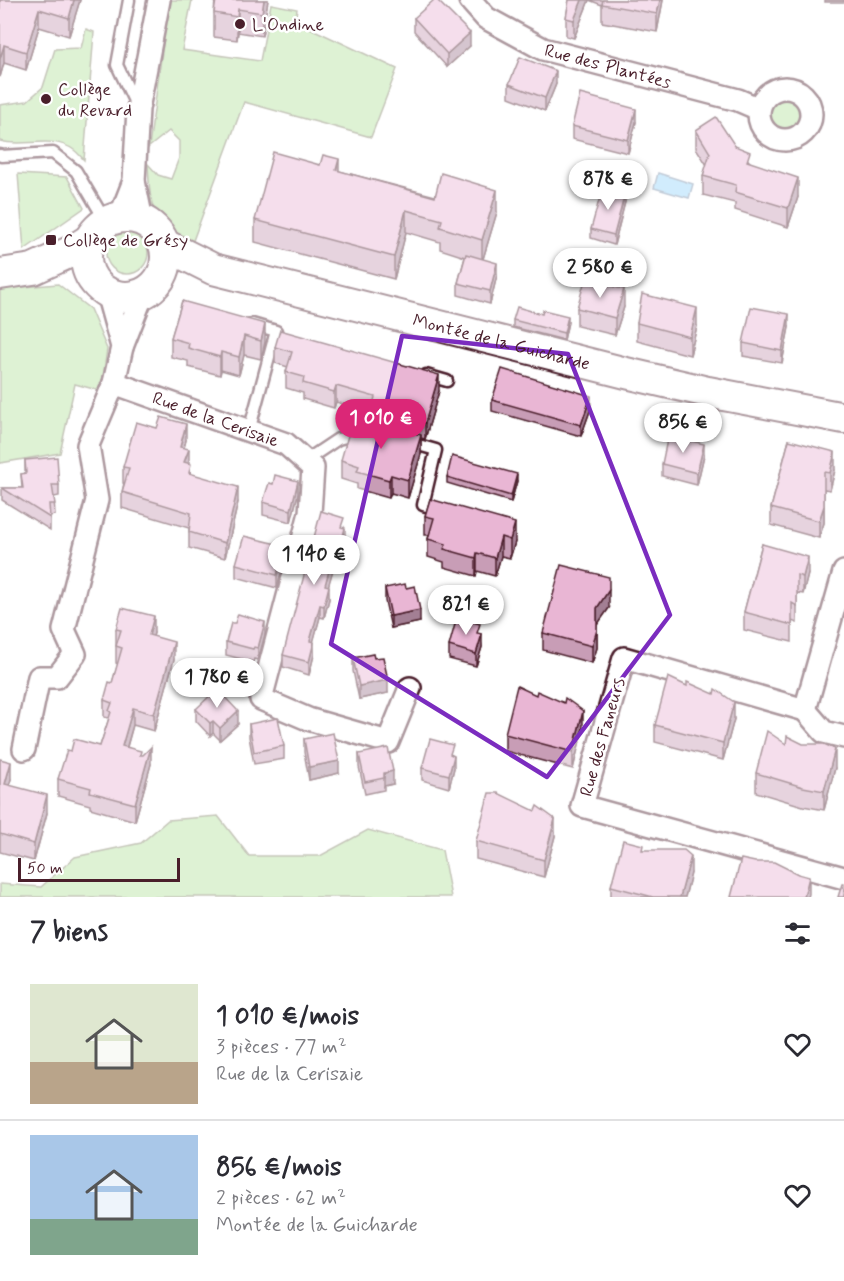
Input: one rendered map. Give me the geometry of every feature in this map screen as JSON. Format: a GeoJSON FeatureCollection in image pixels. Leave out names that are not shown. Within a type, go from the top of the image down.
{"type":"FeatureCollection","features":[{"type":"Feature","properties":{"kind":"main road"},"geometry":{"type":"LineString","coordinates":[[101,288],[89,273],[86,251],[114,225]]}},
{"type":"Feature","properties":{"kind":"main road"},"geometry":{"type":"LineString","coordinates":[[0,274],[33,269],[70,252],[114,225],[152,226],[160,234],[167,255],[166,265],[152,285]]}},
{"type":"Feature","properties":{"kind":"main road","name":"Montée de la Guicharde"},"geometry":{"type":"LineString","coordinates":[[165,245],[213,268],[626,373],[708,392],[844,418]]}},
{"type":"Feature","properties":{"kind":"main road"},"geometry":{"type":"LineString","coordinates":[[33,269],[101,288],[116,296],[127,297],[152,285],[213,268]]}},
{"type":"Feature","properties":{"kind":"street"},"geometry":{"type":"LineString","coordinates":[[114,225],[134,181],[138,109],[159,0]]}},
{"type":"Feature","properties":{"kind":"street","name":"Rue des Plantées"},"geometry":{"type":"LineString","coordinates":[[470,0],[486,18],[543,50],[738,100],[759,109]]}},
{"type":"Feature","properties":{"kind":"street"},"geometry":{"type":"LineString","coordinates":[[24,749],[39,677],[57,677],[75,654],[64,630],[97,500],[88,445],[114,383],[122,347],[152,285]]}},
{"type":"Feature","properties":{"kind":"street"},"geometry":{"type":"LineString","coordinates":[[101,288],[122,347]]}},
{"type":"Feature","properties":{"kind":"street","name":"Rue de la Cerisaie"},"geometry":{"type":"LineString","coordinates":[[114,383],[286,444],[305,460]]}},
{"type":"Feature","properties":{"kind":"street"},"geometry":{"type":"LineString","coordinates":[[305,460],[313,468],[310,513],[261,699],[308,719],[388,742],[410,688]]}},
{"type":"Feature","properties":{"kind":"street"},"geometry":{"type":"LineString","coordinates":[[844,572],[805,710],[824,732],[844,736]]}},
{"type":"Feature","properties":{"kind":"street","name":"Rue des Faneurs"},"geometry":{"type":"LineString","coordinates":[[805,710],[624,658],[582,806],[844,878]]}},
{"type":"Feature","properties":{"kind":"lane"},"geometry":{"type":"LineString","coordinates":[[129,0],[117,65],[138,109]]}},
{"type":"Feature","properties":{"kind":"lane"},"geometry":{"type":"LineString","coordinates":[[0,155],[53,153],[76,171],[114,225]]}},
{"type":"Feature","properties":{"kind":"lane"},"geometry":{"type":"LineString","coordinates":[[244,322],[287,334]]}},
{"type":"Feature","properties":{"kind":"lane"},"geometry":{"type":"LineString","coordinates":[[249,431],[276,331]]}},
{"type":"Feature","properties":{"kind":"lane"},"geometry":{"type":"LineString","coordinates":[[412,371],[447,381]]}},
{"type":"Feature","properties":{"kind":"lane"},"geometry":{"type":"LineString","coordinates":[[305,460],[338,439],[369,431]]}},
{"type":"Feature","properties":{"kind":"lane"},"geometry":{"type":"LineString","coordinates":[[402,440],[436,450],[423,505],[454,514]]}},
{"type":"Feature","properties":{"kind":"highlighted area"},"geometry":{"type":"Polygon","coordinates":[[[402,336],[568,354],[670,615],[547,777],[331,644],[402,336]]]}},
{"type":"Feature","properties":{"kind":"green space"},"geometry":{"type":"Polygon","coordinates":[[[169,0],[192,0],[182,50],[260,61],[271,4],[297,9],[295,21],[397,69],[371,137],[244,102],[191,246],[156,216],[149,186],[148,164],[158,175],[171,179],[179,158],[179,141],[169,131],[149,147],[169,0]]]}},
{"type":"Feature","properties":{"kind":"green space"},"geometry":{"type":"Polygon","coordinates":[[[86,29],[94,32],[84,160],[74,150],[57,143],[0,141],[0,105],[27,101],[43,87],[55,49],[81,48],[86,29]]]}},
{"type":"Feature","properties":{"kind":"green space"},"geometry":{"type":"Polygon","coordinates":[[[785,98],[797,103],[802,115],[797,127],[785,132],[773,127],[768,115],[773,103],[785,98]]]}},
{"type":"Feature","properties":{"kind":"green space"},"geometry":{"type":"Polygon","coordinates":[[[18,174],[67,177],[84,208],[24,250],[18,174]]]}},
{"type":"Feature","properties":{"kind":"green space"},"geometry":{"type":"Polygon","coordinates":[[[127,232],[142,238],[148,253],[142,268],[127,274],[112,268],[106,253],[112,238],[127,232]]]}},
{"type":"Feature","properties":{"kind":"green space"},"geometry":{"type":"Polygon","coordinates":[[[58,284],[90,309],[107,349],[101,391],[75,384],[60,453],[0,463],[0,289],[58,284]]]}},
{"type":"Feature","properties":{"kind":"green space"},"geometry":{"type":"Polygon","coordinates":[[[218,816],[249,856],[320,856],[368,830],[442,850],[451,897],[0,897],[0,884],[41,887],[75,857],[141,843],[168,820],[218,816]]]}},
{"type":"Feature","properties":{"kind":"water"},"geometry":{"type":"Polygon","coordinates":[[[658,173],[693,184],[689,198],[654,188],[658,173]]]}},
{"type":"Feature","properties":{"kind":"building"},"geometry":{"type":"Polygon","coordinates":[[[0,0],[74,0],[69,18],[39,9],[26,52],[4,45],[0,59],[0,0]]]}},
{"type":"Feature","properties":{"kind":"building"},"geometry":{"type":"Polygon","coordinates":[[[216,0],[264,0],[262,13],[238,9],[237,17],[214,13],[216,0]]]}},
{"type":"Feature","properties":{"kind":"building"},"geometry":{"type":"Polygon","coordinates":[[[434,0],[437,0],[470,33],[447,54],[414,18],[434,0]]]}},
{"type":"Feature","properties":{"kind":"building"},"geometry":{"type":"Polygon","coordinates":[[[569,0],[582,0],[574,20],[566,18],[569,0]]]}},
{"type":"Feature","properties":{"kind":"building"},"geometry":{"type":"Polygon","coordinates":[[[603,0],[660,0],[657,14],[602,4],[603,0]]]}},
{"type":"Feature","properties":{"kind":"building"},"geometry":{"type":"Polygon","coordinates":[[[520,57],[556,71],[545,98],[509,84],[520,57]]]}},
{"type":"Feature","properties":{"kind":"building"},"geometry":{"type":"Polygon","coordinates":[[[580,94],[636,109],[628,140],[572,126],[580,94]]]}},
{"type":"Feature","properties":{"kind":"building"},"geometry":{"type":"Polygon","coordinates":[[[716,117],[735,146],[750,152],[747,161],[798,178],[788,208],[735,192],[736,185],[703,176],[710,153],[696,130],[716,117]]]}},
{"type":"Feature","properties":{"kind":"building"},"geometry":{"type":"Polygon","coordinates":[[[273,152],[320,165],[323,155],[339,159],[336,170],[435,197],[441,173],[497,190],[482,240],[440,227],[442,220],[406,210],[394,257],[255,220],[273,152]]]}},
{"type":"Feature","properties":{"kind":"building"},"geometry":{"type":"Polygon","coordinates":[[[603,186],[625,193],[614,235],[591,229],[603,186]]]}},
{"type":"Feature","properties":{"kind":"building"},"geometry":{"type":"Polygon","coordinates":[[[466,254],[497,263],[490,291],[458,283],[466,254]]]}},
{"type":"Feature","properties":{"kind":"building"},"geometry":{"type":"Polygon","coordinates":[[[585,280],[624,289],[615,318],[577,308],[585,280]]]}},
{"type":"Feature","properties":{"kind":"building"},"geometry":{"type":"Polygon","coordinates":[[[642,294],[697,308],[690,337],[637,323],[642,294]]]}},
{"type":"Feature","properties":{"kind":"building"},"geometry":{"type":"Polygon","coordinates":[[[182,301],[265,324],[261,341],[244,336],[239,357],[221,352],[220,357],[188,348],[189,343],[171,338],[182,301]]]}},
{"type":"Feature","properties":{"kind":"building"},"geometry":{"type":"Polygon","coordinates":[[[517,307],[542,314],[543,310],[568,316],[564,333],[513,320],[517,307]]]}},
{"type":"Feature","properties":{"kind":"building"},"geometry":{"type":"Polygon","coordinates":[[[751,307],[789,314],[782,351],[743,343],[751,307]]]}},
{"type":"Feature","properties":{"kind":"building"},"geometry":{"type":"Polygon","coordinates":[[[280,330],[439,375],[425,423],[372,408],[375,397],[336,386],[334,392],[303,383],[304,377],[286,372],[292,352],[275,347],[280,330]]]}},
{"type":"Feature","properties":{"kind":"building"},"geometry":{"type":"Polygon","coordinates":[[[502,369],[591,396],[581,425],[492,400],[502,369]]]}},
{"type":"Feature","properties":{"kind":"building"},"geometry":{"type":"Polygon","coordinates":[[[161,417],[186,424],[180,447],[189,449],[184,462],[191,464],[189,473],[238,487],[225,543],[189,532],[191,513],[122,492],[129,468],[123,467],[136,422],[157,428],[161,417]]]}},
{"type":"Feature","properties":{"kind":"building"},"geometry":{"type":"Polygon","coordinates":[[[369,420],[421,435],[408,480],[391,475],[389,480],[357,471],[359,466],[341,460],[351,425],[366,428],[369,420]]]}},
{"type":"Feature","properties":{"kind":"building"},"geometry":{"type":"Polygon","coordinates":[[[668,435],[704,444],[697,473],[662,464],[668,435]]]}},
{"type":"Feature","properties":{"kind":"building"},"geometry":{"type":"Polygon","coordinates":[[[789,440],[835,452],[830,473],[824,472],[824,506],[819,521],[771,508],[789,440]]]}},
{"type":"Feature","properties":{"kind":"building"},"geometry":{"type":"Polygon","coordinates":[[[452,456],[517,474],[511,496],[447,477],[452,456]]]}},
{"type":"Feature","properties":{"kind":"building"},"geometry":{"type":"Polygon","coordinates":[[[57,457],[59,485],[52,485],[55,504],[49,504],[50,518],[2,488],[23,488],[21,474],[26,473],[25,460],[57,457]]]}},
{"type":"Feature","properties":{"kind":"building"},"geometry":{"type":"Polygon","coordinates":[[[275,475],[298,481],[291,510],[263,502],[269,483],[273,484],[275,475]]]}},
{"type":"Feature","properties":{"kind":"building"},"geometry":{"type":"Polygon","coordinates":[[[430,499],[515,523],[510,540],[501,537],[495,558],[477,553],[476,558],[444,549],[446,544],[428,539],[434,518],[425,516],[430,499]]]}},
{"type":"Feature","properties":{"kind":"building"},"geometry":{"type":"Polygon","coordinates":[[[321,511],[344,518],[341,527],[345,528],[340,548],[336,546],[325,585],[329,586],[324,606],[320,605],[310,641],[314,642],[309,662],[283,655],[321,511]]]}},
{"type":"Feature","properties":{"kind":"building"},"geometry":{"type":"Polygon","coordinates":[[[244,536],[285,546],[277,575],[236,564],[244,536]]]}},
{"type":"Feature","properties":{"kind":"building"},"geometry":{"type":"Polygon","coordinates":[[[762,544],[808,557],[803,577],[797,575],[797,606],[792,603],[792,625],[744,612],[762,544]]]}},
{"type":"Feature","properties":{"kind":"building"},"geometry":{"type":"Polygon","coordinates":[[[561,565],[609,577],[609,590],[597,608],[597,630],[592,646],[543,633],[561,565]]]}},
{"type":"Feature","properties":{"kind":"building"},"geometry":{"type":"Polygon","coordinates":[[[405,584],[406,588],[415,586],[420,610],[391,616],[385,588],[405,584]]]}},
{"type":"Feature","properties":{"kind":"building"},"geometry":{"type":"Polygon","coordinates":[[[122,608],[154,616],[149,635],[174,642],[154,714],[133,708],[122,746],[141,751],[140,755],[151,747],[135,804],[90,792],[91,788],[58,779],[67,750],[71,751],[74,739],[100,746],[112,703],[104,700],[109,682],[112,683],[122,648],[116,646],[121,630],[116,629],[122,608]]]}},
{"type":"Feature","properties":{"kind":"building"},"geometry":{"type":"Polygon","coordinates":[[[238,614],[265,622],[258,648],[253,649],[226,642],[231,623],[235,623],[238,614]]]}},
{"type":"Feature","properties":{"kind":"building"},"geometry":{"type":"Polygon","coordinates":[[[457,617],[480,624],[477,633],[482,634],[476,654],[449,646],[457,617]]]}},
{"type":"Feature","properties":{"kind":"building"},"geometry":{"type":"Polygon","coordinates":[[[373,654],[374,658],[383,657],[388,680],[359,686],[353,658],[373,654]]]}},
{"type":"Feature","properties":{"kind":"building"},"geometry":{"type":"Polygon","coordinates":[[[668,677],[687,686],[687,682],[714,694],[715,689],[734,702],[723,743],[655,725],[668,677]]]}},
{"type":"Feature","properties":{"kind":"building"},"geometry":{"type":"Polygon","coordinates":[[[517,686],[536,695],[537,691],[564,703],[565,698],[583,711],[573,752],[505,734],[517,686]]]}},
{"type":"Feature","properties":{"kind":"building"},"geometry":{"type":"Polygon","coordinates":[[[217,689],[238,711],[220,728],[213,721],[210,723],[196,709],[217,689]]]}},
{"type":"Feature","properties":{"kind":"building"},"geometry":{"type":"Polygon","coordinates":[[[278,718],[284,746],[254,752],[249,724],[278,718]]]}},
{"type":"Feature","properties":{"kind":"building"},"geometry":{"type":"Polygon","coordinates":[[[767,731],[786,744],[787,736],[803,744],[824,744],[835,749],[824,791],[756,773],[767,731]]]}},
{"type":"Feature","properties":{"kind":"building"},"geometry":{"type":"Polygon","coordinates":[[[333,733],[339,761],[309,767],[304,739],[333,733]]]}},
{"type":"Feature","properties":{"kind":"building"},"geometry":{"type":"Polygon","coordinates":[[[430,739],[453,745],[450,754],[454,756],[449,775],[422,768],[430,739]]]}},
{"type":"Feature","properties":{"kind":"building"},"geometry":{"type":"Polygon","coordinates":[[[388,748],[393,771],[384,773],[384,778],[365,782],[359,754],[388,748]]]}},
{"type":"Feature","properties":{"kind":"building"},"geometry":{"type":"Polygon","coordinates":[[[0,759],[11,762],[5,784],[47,795],[34,844],[0,834],[0,759]]]}},
{"type":"Feature","properties":{"kind":"building"},"geometry":{"type":"Polygon","coordinates":[[[489,793],[498,793],[535,811],[537,806],[555,819],[544,860],[476,841],[489,793]]]}},
{"type":"Feature","properties":{"kind":"building"},"geometry":{"type":"Polygon","coordinates":[[[623,840],[643,845],[642,850],[684,850],[691,856],[680,897],[653,897],[611,886],[623,840]]]}},
{"type":"Feature","properties":{"kind":"building"},"geometry":{"type":"Polygon","coordinates":[[[741,859],[774,862],[809,877],[804,897],[731,897],[741,859]]]}},
{"type":"Feature","properties":{"kind":"building"},"geometry":{"type":"Polygon","coordinates":[[[842,884],[844,884],[844,897],[838,897],[842,884]]]}},
{"type":"Feature","properties":{"kind":"place","name":"L'Ondine"},"geometry":{"type":"Point","coordinates":[240,24]}},
{"type":"Feature","properties":{"kind":"place","name":"Collège du Revard"},"geometry":{"type":"Point","coordinates":[46,99]}},
{"type":"Feature","properties":{"kind":"place","name":"Collège de Grésy"},"geometry":{"type":"Point","coordinates":[51,240]}}]}
